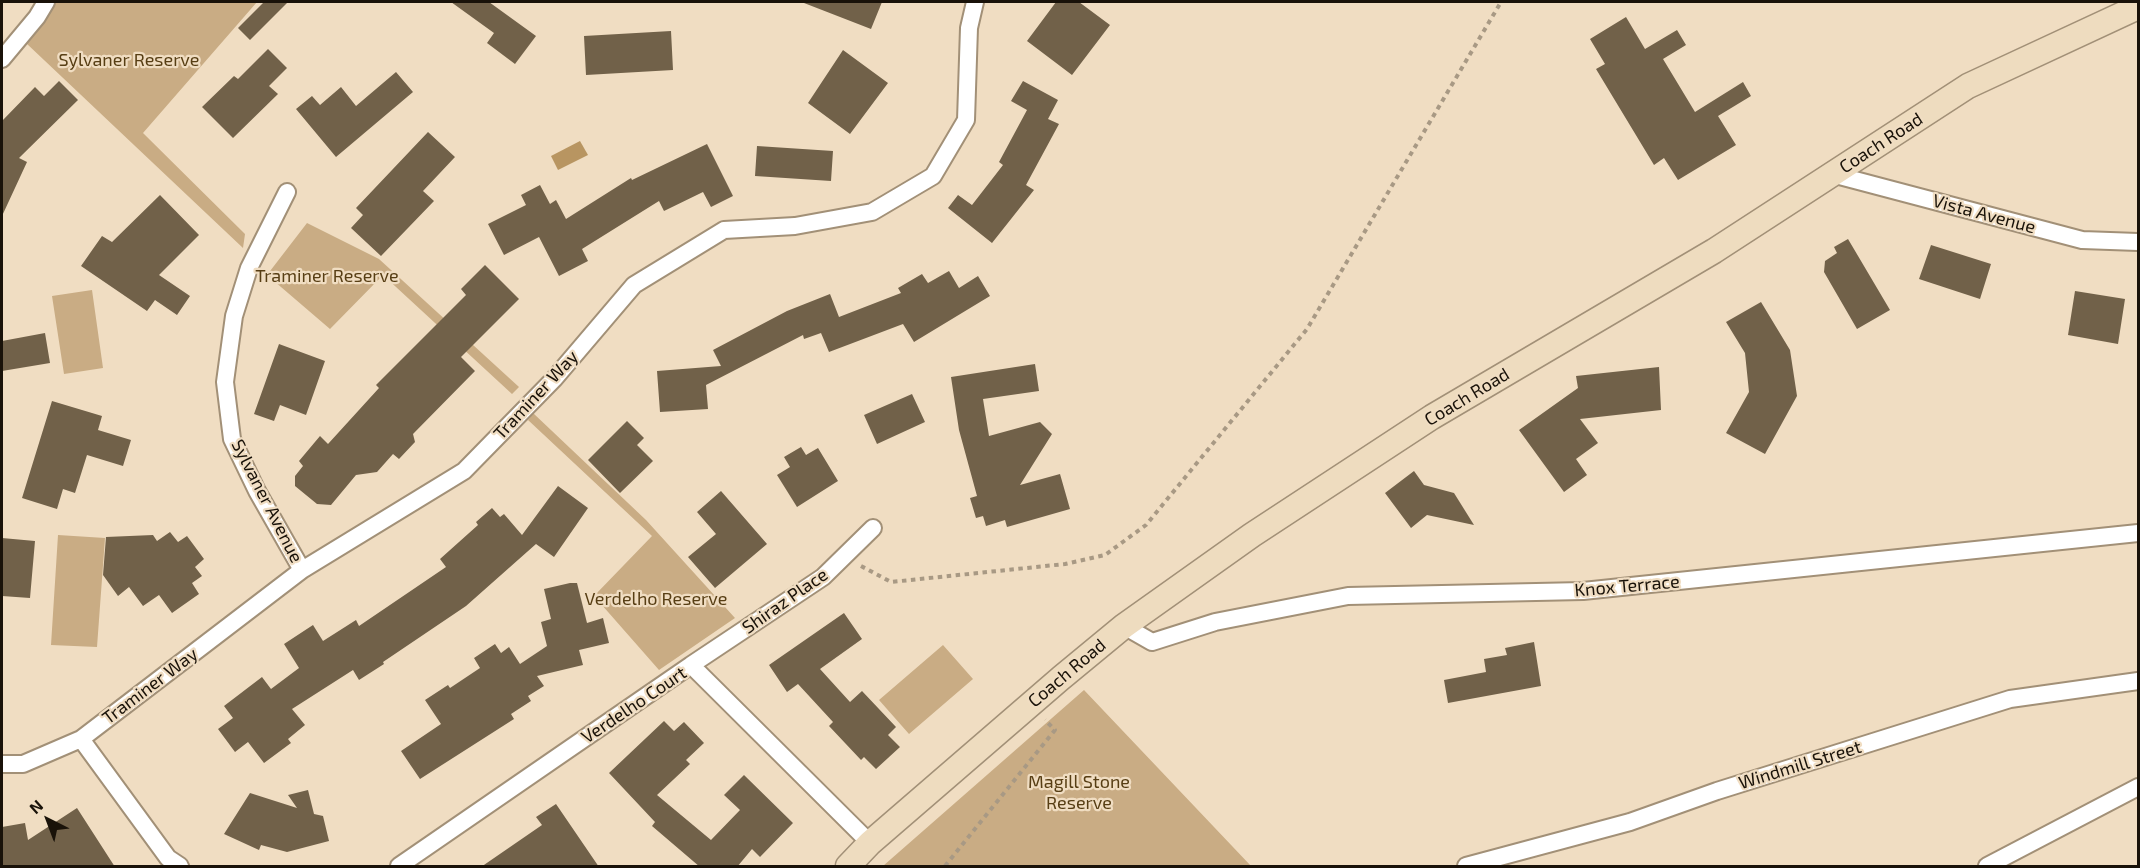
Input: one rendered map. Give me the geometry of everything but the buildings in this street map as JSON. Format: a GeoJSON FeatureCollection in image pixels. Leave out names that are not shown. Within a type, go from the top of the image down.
{"type":"FeatureCollection","features":[{"type":"Feature","properties":{"kind":"street"},"geometry":{"type":"LineString","coordinates":[[2,59],[37,17],[46,2]]}},
{"type":"Feature","properties":{"kind":"street","name":"Traminer Way"},"geometry":{"type":"LineString","coordinates":[[2,764],[23,764],[81,739],[302,570],[464,471],[554,379],[634,285],[724,230],[795,226],[872,212],[933,176],[966,120],[969,28],[975,2]]}},
{"type":"Feature","properties":{"kind":"street","name":"Coach Road"},"geometry":{"type":"LineString","coordinates":[[848,867],[870,843],[1124,626],[1252,534],[1432,417],[1714,251],[1968,86],[2139,7]]}},
{"type":"Feature","properties":{"kind":"street","name":"Vista Avenue"},"geometry":{"type":"LineString","coordinates":[[1832,174],[2082,240],[2139,242]]}},
{"type":"Feature","properties":{"kind":"street","name":"Sylvaner Avenue"},"geometry":{"type":"LineString","coordinates":[[287,192],[246,278],[234,316],[225,382],[232,439],[257,491],[302,570]]}},
{"type":"Feature","properties":{"kind":"street","name":"Shiraz Place"},"geometry":{"type":"LineString","coordinates":[[691,665],[823,577],[873,528]]}},
{"type":"Feature","properties":{"kind":"street","name":"Knox Terrace"},"geometry":{"type":"LineString","coordinates":[[1124,626],[1152,642],[1215,622],[1348,596],[1583,591],[2139,533]]}},
{"type":"Feature","properties":{"kind":"street","name":"Verdelho Court"},"geometry":{"type":"LineString","coordinates":[[399,867],[691,665],[870,843]]}},
{"type":"Feature","properties":{"kind":"street","name":"Windmill Street"},"geometry":{"type":"LineString","coordinates":[[1466,867],[1630,822],[1717,791],[2010,699],[2139,681]]}},
{"type":"Feature","properties":{"kind":"street"},"geometry":{"type":"LineString","coordinates":[[81,739],[168,858],[180,867]]}},
{"type":"Feature","properties":{"kind":"street"},"geometry":{"type":"LineString","coordinates":[[1988,867],[2139,787]]}},
{"type":"Feature","properties":{"kind":"path"},"geometry":{"type":"LineString","coordinates":[[843,558],[891,582],[1065,564],[1105,555],[1146,525],[1307,329],[1501,2]]}},
{"type":"Feature","properties":{"kind":"path"},"geometry":{"type":"LineString","coordinates":[[945,867],[1055,730],[1030,705]]}},
{"type":"Feature","properties":{"kind":"green space","name":"Sylvaner Reserve"},"geometry":{"type":"Polygon","coordinates":[[[53,2],[257,2],[143,133],[245,234],[243,248],[26,43],[53,2]]]}},
{"type":"Feature","properties":{"kind":"green space","name":"Traminer Reserve"},"geometry":{"type":"Polygon","coordinates":[[[307,223],[379,259],[519,387],[512,394],[383,275],[330,329],[267,275],[307,223]]]}},
{"type":"Feature","properties":{"kind":"green space"},"geometry":{"type":"Polygon","coordinates":[[[92,290],[103,368],[64,374],[52,296],[92,290]]]}},
{"type":"Feature","properties":{"kind":"green space","name":"Verdelho Reserve"},"geometry":{"type":"Polygon","coordinates":[[[533,413],[646,520],[735,618],[659,670],[594,596],[652,536],[528,420],[533,413]]]}},
{"type":"Feature","properties":{"kind":"green space"},"geometry":{"type":"Polygon","coordinates":[[[58,535],[105,538],[97,647],[51,645],[58,535]]]}},
{"type":"Feature","properties":{"kind":"green space"},"geometry":{"type":"Polygon","coordinates":[[[943,645],[973,679],[909,734],[879,700],[943,645]]]}},
{"type":"Feature","properties":{"kind":"green space","name":"Magill Stone Reserve"},"geometry":{"type":"Polygon","coordinates":[[[1084,690],[1251,866],[883,866],[1084,690]]]}},
{"type":"Feature","properties":{"kind":"shaded area"},"geometry":{"type":"Polygon","coordinates":[[[580,141],[588,155],[558,170],[551,156],[580,141]]]}}]}
